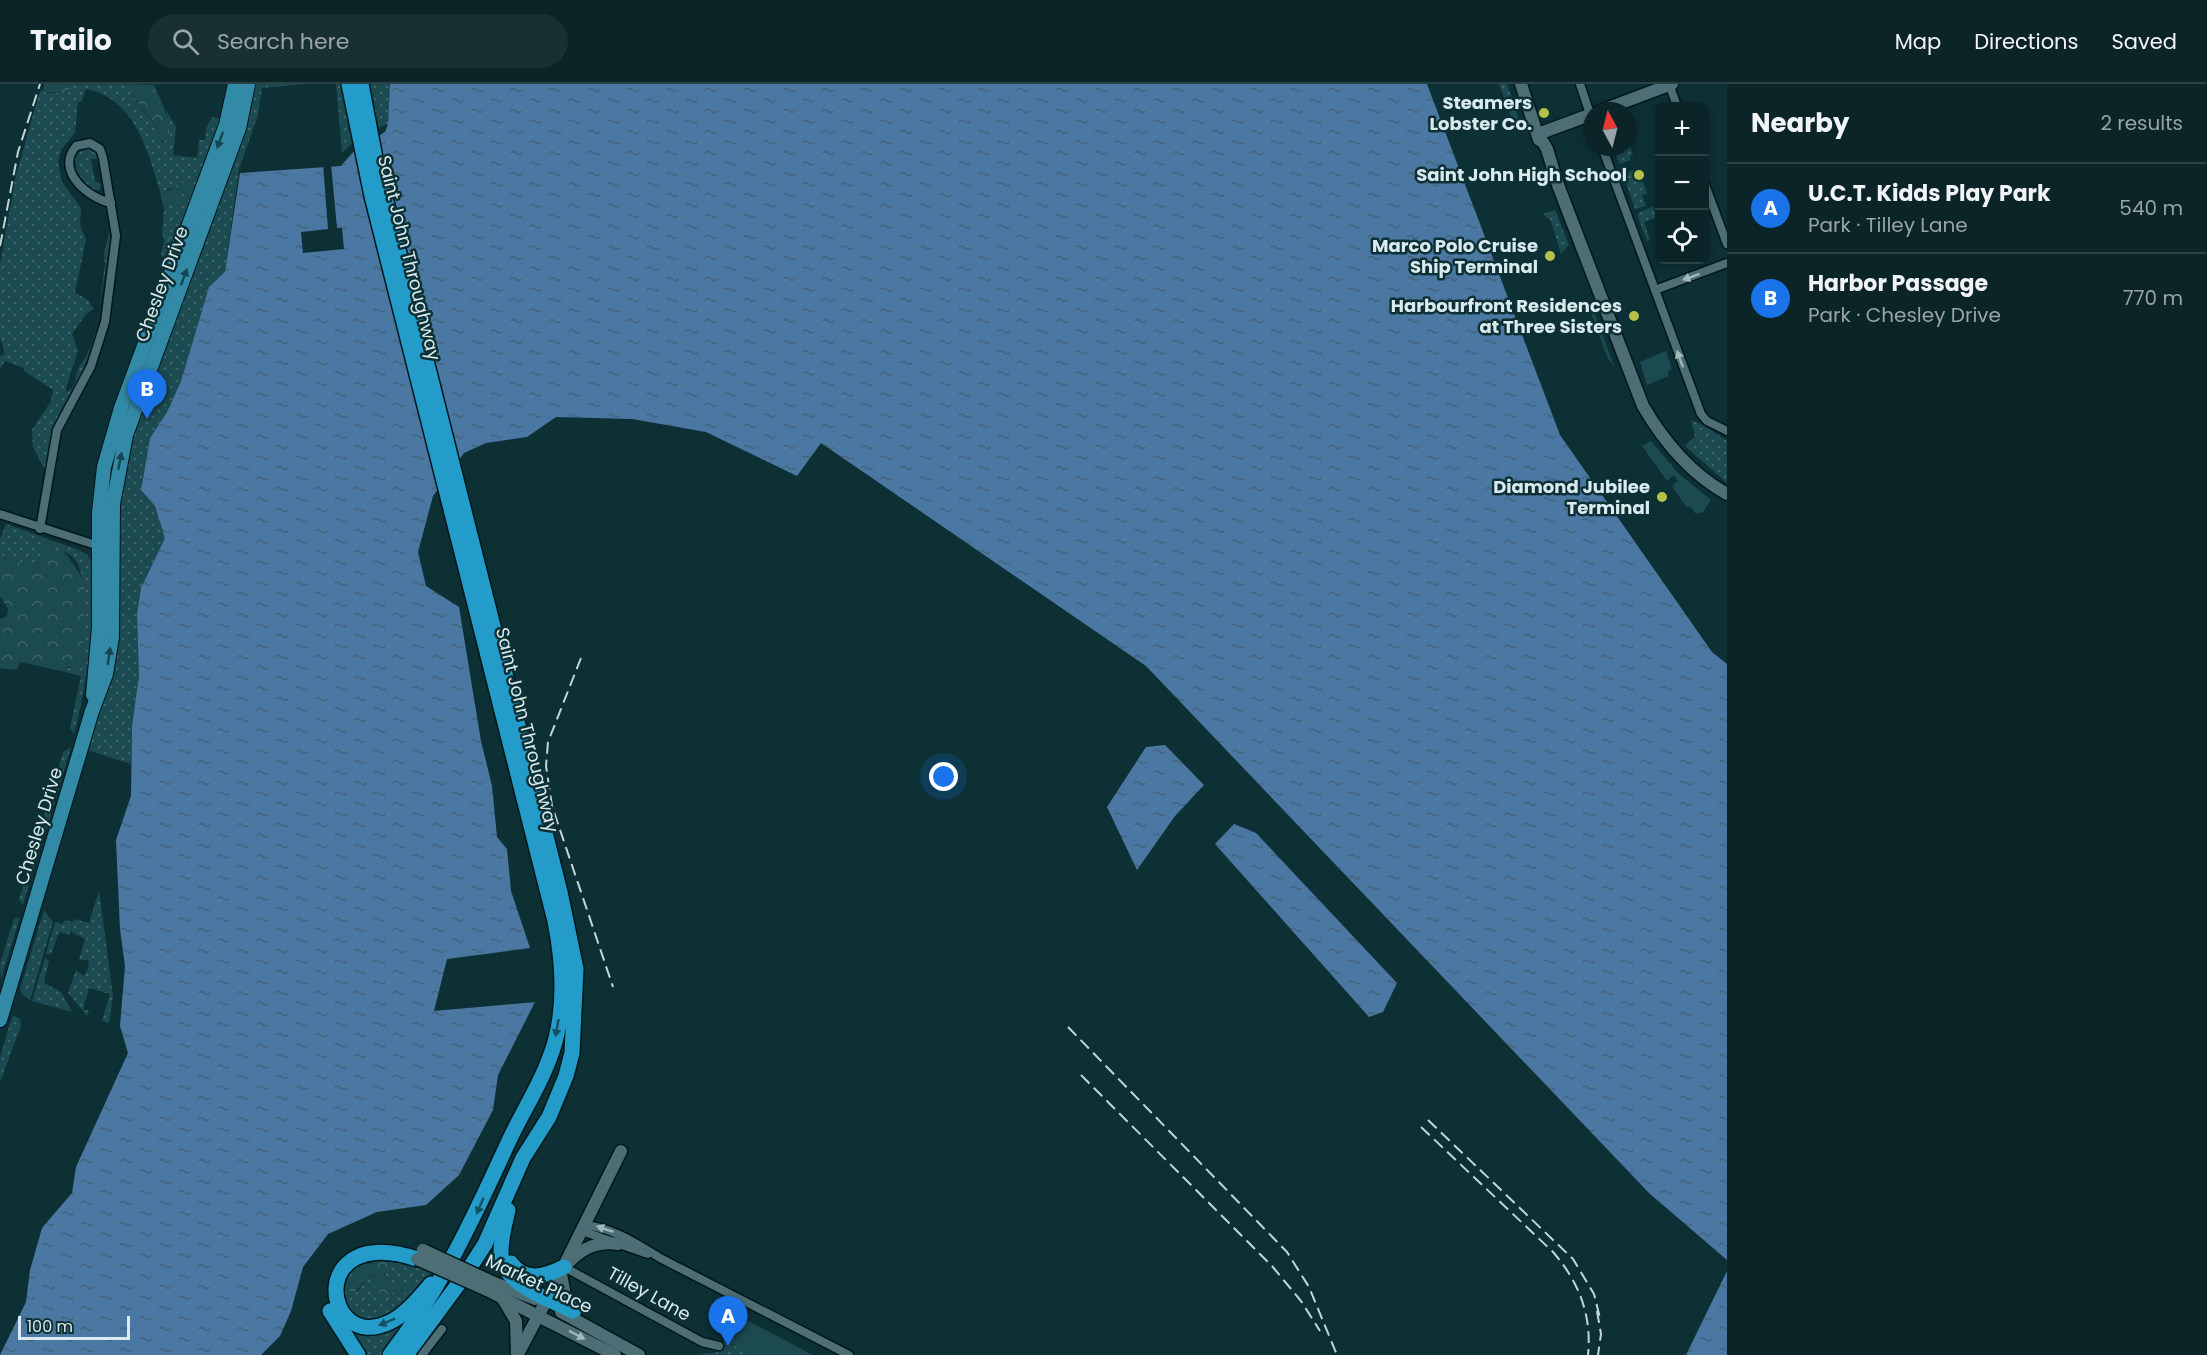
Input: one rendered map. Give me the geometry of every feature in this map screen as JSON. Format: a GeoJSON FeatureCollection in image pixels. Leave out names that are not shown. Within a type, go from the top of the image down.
{"type":"FeatureCollection","features":[{"type":"Feature","properties":{"kind":"highway","name":"Saint John Throughway"},"geometry":{"type":"LineString","coordinates":[[349,84],[372,196],[569,969],[545,1072],[508,1142],[458,1252],[430,1300],[390,1355]]}},
{"type":"Feature","properties":{"kind":"highway","name":"Saint John Throughway"},"geometry":{"type":"LineString","coordinates":[[361,84],[383,193],[564,909],[575,1019],[572,1053],[566,1076],[549,1117],[523,1158],[484,1244],[406,1355]]}},
{"type":"Feature","properties":{"kind":"highway"},"geometry":{"type":"LineString","coordinates":[[364,105],[366,84]]}},
{"type":"Feature","properties":{"kind":"highway","name":"Saint John Throughway"},"geometry":{"type":"LineString","coordinates":[[444,1304],[480,1239],[517,1155],[554,1089],[575,1019]]}},
{"type":"Feature","properties":{"kind":"highway"},"geometry":{"type":"LineString","coordinates":[[549,1117],[515,1186],[503,1237],[501,1258],[507,1272],[544,1306],[573,1311]]}},
{"type":"Feature","properties":{"kind":"highway"},"geometry":{"type":"LineString","coordinates":[[503,1237],[512,1265],[524,1274],[541,1276],[563,1270]]}},
{"type":"Feature","properties":{"kind":"highway"},"geometry":{"type":"LineString","coordinates":[[358,1355],[329,1309],[326,1288],[333,1267],[349,1251],[373,1243],[399,1244],[420,1254]]}},
{"type":"Feature","properties":{"kind":"highway"},"geometry":{"type":"LineString","coordinates":[[420,1254],[381,1251],[352,1259],[340,1273],[336,1283],[337,1303],[348,1320],[369,1327],[389,1323],[414,1303],[458,1252]]}},
{"type":"Feature","properties":{"kind":"main road","name":"Chesley Drive"},"geometry":{"type":"LineString","coordinates":[[0,1020],[92,711],[106,674],[111,645],[112,546],[118,471],[127,410],[225,125],[235,84]]}},
{"type":"Feature","properties":{"kind":"main road","name":"Chesley Drive"},"geometry":{"type":"LineString","coordinates":[[92,711],[99,627],[99,499],[104,467],[239,128],[249,84]]}},
{"type":"Feature","properties":{"kind":"street"},"geometry":{"type":"LineString","coordinates":[[1521,84],[1538,134],[1541,151],[1558,185],[1643,406],[1663,438],[1684,461],[1727,495]]}},
{"type":"Feature","properties":{"kind":"street"},"geometry":{"type":"LineString","coordinates":[[1580,84],[1588,102]]}},
{"type":"Feature","properties":{"kind":"street"},"geometry":{"type":"LineString","coordinates":[[1625,102],[1670,84],[1676,102]]}},
{"type":"Feature","properties":{"kind":"street"},"geometry":{"type":"LineString","coordinates":[[1538,134],[1583,118]]}},
{"type":"Feature","properties":{"kind":"street"},"geometry":{"type":"LineString","coordinates":[[40,528],[58,428],[91,366],[105,322],[116,245],[111,203],[102,152],[90,143],[76,146],[71,161],[76,181],[92,197],[111,203]]}},
{"type":"Feature","properties":{"kind":"street"},"geometry":{"type":"LineString","coordinates":[[1605,156],[1701,414],[1707,421],[1727,431]]}},
{"type":"Feature","properties":{"kind":"street"},"geometry":{"type":"LineString","coordinates":[[1709,195],[1727,244]]}},
{"type":"Feature","properties":{"kind":"street"},"geometry":{"type":"LineString","coordinates":[[1655,290],[1727,264]]}},
{"type":"Feature","properties":{"kind":"street"},"geometry":{"type":"LineString","coordinates":[[0,514],[98,547],[112,546]]}},
{"type":"Feature","properties":{"kind":"street"},"geometry":{"type":"LineString","coordinates":[[517,1355],[563,1270],[621,1151]]}},
{"type":"Feature","properties":{"kind":"street"},"geometry":{"type":"LineString","coordinates":[[583,1228],[602,1227],[635,1242],[660,1258],[849,1355]]}},
{"type":"Feature","properties":{"kind":"street"},"geometry":{"type":"LineString","coordinates":[[583,1228],[618,1244],[660,1258]]}},
{"type":"Feature","properties":{"kind":"street"},"geometry":{"type":"LineString","coordinates":[[563,1270],[587,1247],[606,1242],[618,1244]]}},
{"type":"Feature","properties":{"kind":"street","name":"Market Place"},"geometry":{"type":"LineString","coordinates":[[420,1254],[490,1286],[544,1306],[617,1349],[632,1353]]}},
{"type":"Feature","properties":{"kind":"street"},"geometry":{"type":"LineString","coordinates":[[563,1270],[565,1295],[573,1311],[617,1349]]}},
{"type":"Feature","properties":{"kind":"street","name":"Tilley Lane"},"geometry":{"type":"LineString","coordinates":[[563,1270],[702,1342],[719,1346]]}},
{"type":"Feature","properties":{"kind":"street","name":"Market Place"},"geometry":{"type":"LineString","coordinates":[[490,1286],[500,1296],[544,1306]]}},
{"type":"Feature","properties":{"kind":"street"},"geometry":{"type":"LineString","coordinates":[[500,1296],[508,1304],[516,1321],[517,1355]]}},
{"type":"Feature","properties":{"kind":"street"},"geometry":{"type":"LineString","coordinates":[[422,1355],[442,1329]]}},
{"type":"Feature","properties":{"kind":"green space"},"geometry":{"type":"Polygon","coordinates":[[[44,84],[72,84],[67,93],[44,92],[44,84]]]}},
{"type":"Feature","properties":{"kind":"green space"},"geometry":{"type":"Polygon","coordinates":[[[72,84],[130,84],[135,99],[155,125],[160,141],[163,142],[169,138],[166,110],[176,127],[173,155],[197,158],[199,140],[205,140],[206,128],[212,117],[223,119],[196,189],[183,183],[163,192],[160,191],[144,143],[128,115],[116,103],[86,89],[82,101],[78,102],[75,133],[62,148],[58,161],[62,182],[81,208],[80,225],[86,240],[75,292],[89,301],[93,309],[86,314],[72,334],[78,351],[66,388],[67,392],[73,387],[79,367],[92,343],[97,323],[94,341],[82,373],[55,422],[45,470],[33,447],[32,430],[51,401],[53,390],[24,371],[24,368],[5,361],[0,370],[0,356],[5,354],[0,337],[0,265],[16,175],[39,94],[42,89],[46,93],[67,93],[72,84]]]}},
{"type":"Feature","properties":{"kind":"green space"},"geometry":{"type":"Polygon","coordinates":[[[130,84],[154,85],[167,118],[169,140],[160,141],[155,125],[135,99],[130,84]]]}},
{"type":"Feature","properties":{"kind":"green space"},"geometry":{"type":"Polygon","coordinates":[[[248,84],[305,84],[262,88],[258,115],[239,169],[225,272],[209,288],[181,381],[167,412],[150,438],[141,490],[155,506],[165,538],[141,588],[137,614],[139,676],[132,726],[131,764],[81,748],[106,674],[116,483],[248,84]]]}},
{"type":"Feature","properties":{"kind":"green space"},"geometry":{"type":"Polygon","coordinates":[[[336,84],[390,84],[388,124],[361,135],[342,153],[336,84]]]}},
{"type":"Feature","properties":{"kind":"green space"},"geometry":{"type":"Polygon","coordinates":[[[1499,84],[1507,84],[1521,125],[1514,125],[1499,84]]]}},
{"type":"Feature","properties":{"kind":"green space"},"geometry":{"type":"Polygon","coordinates":[[[82,149],[89,149],[96,153],[98,159],[91,159],[95,181],[102,185],[99,190],[90,190],[76,170],[75,157],[82,149]]]}},
{"type":"Feature","properties":{"kind":"green space"},"geometry":{"type":"Polygon","coordinates":[[[1616,156],[1630,156],[1631,160],[1619,164],[1616,156]]]}},
{"type":"Feature","properties":{"kind":"green space"},"geometry":{"type":"Polygon","coordinates":[[[1634,170],[1636,175],[1640,174],[1647,193],[1642,195],[1646,206],[1635,209],[1623,174],[1634,170]]]}},
{"type":"Feature","properties":{"kind":"green space"},"geometry":{"type":"Polygon","coordinates":[[[183,183],[196,189],[193,197],[182,193],[182,200],[170,203],[164,210],[160,191],[169,191],[177,184],[183,183]]]}},
{"type":"Feature","properties":{"kind":"green space"},"geometry":{"type":"Polygon","coordinates":[[[182,193],[193,197],[177,239],[167,235],[165,241],[162,235],[164,210],[170,203],[181,200],[182,193]]]}},
{"type":"Feature","properties":{"kind":"green space"},"geometry":{"type":"Polygon","coordinates":[[[1653,206],[1655,218],[1644,222],[1650,240],[1647,241],[1637,214],[1653,206]]]}},
{"type":"Feature","properties":{"kind":"green space"},"geometry":{"type":"Polygon","coordinates":[[[1555,210],[1569,245],[1561,254],[1551,221],[1543,214],[1555,210]]]}},
{"type":"Feature","properties":{"kind":"green space"},"geometry":{"type":"Polygon","coordinates":[[[110,229],[110,245],[99,308],[105,264],[104,254],[110,229]]]}},
{"type":"Feature","properties":{"kind":"green space"},"geometry":{"type":"Polygon","coordinates":[[[175,233],[177,239],[165,261],[161,254],[165,236],[175,233]]]}},
{"type":"Feature","properties":{"kind":"green space"},"geometry":{"type":"Polygon","coordinates":[[[1590,301],[1614,366],[1608,359],[1589,307],[1590,301]]]}},
{"type":"Feature","properties":{"kind":"green space"},"geometry":{"type":"Polygon","coordinates":[[[1666,351],[1672,369],[1668,371],[1669,376],[1647,385],[1640,362],[1666,351]]]}},
{"type":"Feature","properties":{"kind":"green space"},"geometry":{"type":"Polygon","coordinates":[[[1691,420],[1727,441],[1727,483],[1685,446],[1695,436],[1691,420]]]}},
{"type":"Feature","properties":{"kind":"green space"},"geometry":{"type":"Polygon","coordinates":[[[1651,441],[1679,474],[1711,500],[1703,512],[1696,514],[1690,506],[1687,508],[1672,486],[1678,481],[1674,475],[1667,481],[1642,446],[1651,441]]]}},
{"type":"Feature","properties":{"kind":"green space"},"geometry":{"type":"Polygon","coordinates":[[[6,524],[48,539],[35,568],[0,555],[0,539],[6,524]]]}},
{"type":"Feature","properties":{"kind":"green space"},"geometry":{"type":"Polygon","coordinates":[[[48,539],[53,541],[52,552],[62,552],[67,555],[83,579],[85,594],[82,660],[75,666],[62,668],[62,671],[20,662],[17,670],[0,668],[0,619],[7,616],[8,609],[0,596],[0,555],[35,568],[48,539]]]}},
{"type":"Feature","properties":{"kind":"green space"},"geometry":{"type":"Polygon","coordinates":[[[53,541],[84,553],[90,559],[94,572],[95,592],[91,645],[74,734],[70,728],[81,676],[62,671],[62,668],[70,668],[82,657],[84,598],[79,566],[72,556],[52,552],[53,541]]]}},
{"type":"Feature","properties":{"kind":"green space"},"geometry":{"type":"Polygon","coordinates":[[[71,747],[45,834],[41,832],[41,826],[63,752],[71,747]]]}},
{"type":"Feature","properties":{"kind":"green space"},"geometry":{"type":"Polygon","coordinates":[[[40,849],[22,904],[19,899],[32,859],[26,857],[28,851],[40,849]]]}},
{"type":"Feature","properties":{"kind":"green space"},"geometry":{"type":"Polygon","coordinates":[[[99,890],[113,997],[109,1023],[102,1021],[110,994],[89,988],[83,1009],[89,1011],[87,1016],[68,993],[76,970],[84,976],[88,969],[89,960],[79,960],[85,939],[70,931],[69,935],[59,932],[51,954],[46,954],[55,922],[63,924],[64,920],[73,922],[74,919],[89,923],[99,890]]]}},
{"type":"Feature","properties":{"kind":"green space"},"geometry":{"type":"Polygon","coordinates":[[[44,910],[53,922],[30,1000],[23,995],[20,989],[44,910]]]}},
{"type":"Feature","properties":{"kind":"green space"},"geometry":{"type":"Polygon","coordinates":[[[20,917],[1,979],[0,964],[14,919],[20,917]]]}},
{"type":"Feature","properties":{"kind":"green space"},"geometry":{"type":"Polygon","coordinates":[[[45,958],[49,961],[44,983],[61,992],[72,1012],[32,1001],[45,958]]]}},
{"type":"Feature","properties":{"kind":"green space"},"geometry":{"type":"Polygon","coordinates":[[[12,1017],[20,1019],[21,1026],[0,1082],[0,1057],[12,1017]]]}},
{"type":"Feature","properties":{"kind":"green space"},"geometry":{"type":"Polygon","coordinates":[[[364,1259],[413,1264],[432,1272],[415,1297],[389,1318],[361,1320],[346,1309],[341,1282],[364,1259]],[[368,1262],[351,1278],[349,1290],[357,1292],[366,1280],[359,1280],[367,1273],[374,1279],[375,1285],[389,1292],[398,1293],[413,1288],[413,1283],[400,1287],[393,1285],[384,1274],[390,1263],[368,1262]]]}},
{"type":"Feature","properties":{"kind":"green space"},"geometry":{"type":"Polygon","coordinates":[[[375,1259],[391,1261],[384,1274],[390,1281],[399,1285],[412,1282],[413,1288],[400,1296],[393,1293],[382,1294],[375,1288],[374,1278],[367,1273],[359,1280],[366,1279],[355,1292],[349,1291],[346,1280],[354,1276],[354,1269],[358,1265],[373,1263],[375,1259]]]}},
{"type":"Feature","properties":{"kind":"green space"},"geometry":{"type":"Polygon","coordinates":[[[737,1315],[813,1355],[752,1355],[724,1340],[737,1315]]]}},
{"type":"Feature","properties":{"kind":"green space"},"geometry":{"type":"Polygon","coordinates":[[[407,1318],[381,1355],[364,1355],[347,1326],[407,1318]]]}},
{"type":"Feature","properties":{"kind":"green space"},"geometry":{"type":"Polygon","coordinates":[[[724,1340],[752,1355],[696,1355],[718,1352],[724,1340]]]}},
{"type":"Feature","properties":{"kind":"water"},"geometry":{"type":"Polygon","coordinates":[[[390,84],[1427,84],[1560,435],[1712,652],[1727,664],[1727,1260],[1649,1193],[1146,666],[821,443],[797,476],[706,432],[632,419],[556,417],[527,437],[486,443],[464,453],[433,496],[418,552],[426,586],[459,607],[481,741],[492,786],[497,837],[507,849],[511,891],[530,948],[447,959],[434,1011],[535,1002],[498,1075],[493,1110],[459,1175],[426,1205],[377,1212],[328,1234],[303,1267],[291,1311],[280,1336],[261,1355],[0,1355],[26,1302],[30,1270],[42,1228],[72,1193],[76,1167],[128,1053],[120,1026],[125,966],[120,929],[116,840],[131,796],[132,726],[139,676],[137,614],[141,588],[165,538],[155,506],[141,490],[150,438],[167,412],[181,381],[209,287],[225,272],[240,173],[341,166],[354,151],[385,132],[388,124],[390,84]]]}},
{"type":"Feature","properties":{"kind":"water"},"geometry":{"type":"Polygon","coordinates":[[[1165,745],[1204,785],[1175,816],[1137,870],[1107,807],[1146,747],[1165,745]]]}},
{"type":"Feature","properties":{"kind":"water"},"geometry":{"type":"Polygon","coordinates":[[[1234,824],[1256,833],[1397,983],[1383,1012],[1369,1017],[1215,844],[1234,824]]]}},
{"type":"Feature","properties":{"kind":"water"},"geometry":{"type":"Polygon","coordinates":[[[1727,1271],[1727,1355],[1686,1355],[1727,1271]]]}},
{"type":"Feature","properties":{"kind":"pier"},"geometry":{"type":"Polygon","coordinates":[[[323,164],[331,164],[337,228],[342,228],[344,249],[303,253],[301,232],[328,229],[323,164]]]}},
{"type":"Feature","properties":{"kind":"railway"},"geometry":{"type":"LineString","coordinates":[[0,246],[18,152],[40,84]]}},
{"type":"Feature","properties":{"kind":"railway"},"geometry":{"type":"LineString","coordinates":[[581,658],[548,742],[546,766],[552,806],[613,987]]}},
{"type":"Feature","properties":{"kind":"railway"},"geometry":{"type":"LineString","coordinates":[[1068,1027],[1287,1252],[1309,1287],[1337,1355]]}},
{"type":"Feature","properties":{"kind":"railway"},"geometry":{"type":"LineString","coordinates":[[1081,1075],[1272,1266],[1301,1301],[1320,1331]]}},
{"type":"Feature","properties":{"kind":"railway"},"geometry":{"type":"LineString","coordinates":[[1428,1120],[1573,1259],[1594,1294],[1600,1318]]}},
{"type":"Feature","properties":{"kind":"railway"},"geometry":{"type":"LineString","coordinates":[[1421,1127],[1562,1263],[1577,1287],[1586,1313],[1588,1355]]}},
{"type":"Feature","properties":{"kind":"railway"},"geometry":{"type":"LineString","coordinates":[[1597,1311],[1601,1334],[1598,1355]]}},
{"type":"Feature","properties":{"kind":"place","name":"Steamers Lobster Co."},"geometry":{"type":"Point","coordinates":[1544,113]}},
{"type":"Feature","properties":{"kind":"place","name":"Saint John High School"},"geometry":{"type":"Point","coordinates":[1639,175]}},
{"type":"Feature","properties":{"kind":"place","name":"Marco Polo Cruise Ship Terminal"},"geometry":{"type":"Point","coordinates":[1550,256]}},
{"type":"Feature","properties":{"kind":"place","name":"Harbourfront Residences at Three Sisters"},"geometry":{"type":"Point","coordinates":[1634,316]}},
{"type":"Feature","properties":{"kind":"place","name":"Harbor Passage"},"geometry":{"type":"Point","coordinates":[147,419]}},
{"type":"Feature","properties":{"kind":"place","name":"Diamond Jubilee Terminal"},"geometry":{"type":"Point","coordinates":[1662,497]}},
{"type":"Feature","properties":{"kind":"place","name":"U.C.T. Kidds Play Park"},"geometry":{"type":"Point","coordinates":[728,1346]}}]}
